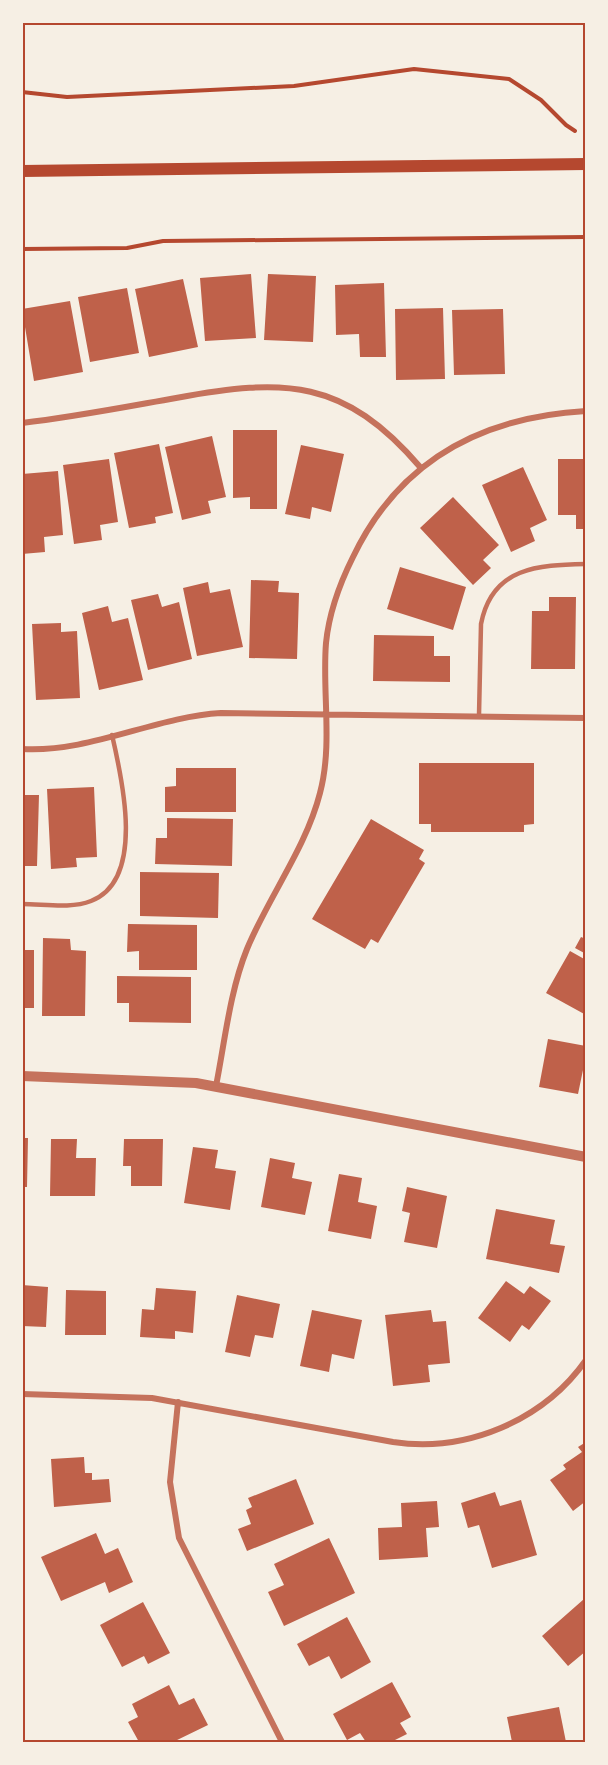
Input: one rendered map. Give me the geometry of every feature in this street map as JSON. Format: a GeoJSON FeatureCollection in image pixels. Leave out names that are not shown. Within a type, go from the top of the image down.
{"type":"FeatureCollection","features":[{"type":"Feature","properties":{"kind":"main road"},"geometry":{"type":"LineString","coordinates":[[22,171],[585,164]]}},
{"type":"Feature","properties":{"kind":"street"},"geometry":{"type":"LineString","coordinates":[[22,423],[239,387],[283,386],[322,394],[355,408],[383,428],[421,468]]}},
{"type":"Feature","properties":{"kind":"street"},"geometry":{"type":"LineString","coordinates":[[216,1086],[244,958],[309,824],[320,794],[326,714],[326,643],[333,608],[346,570],[382,507],[421,468],[448,448],[489,429],[535,416],[585,411]]}},
{"type":"Feature","properties":{"kind":"street"},"geometry":{"type":"LineString","coordinates":[[22,749],[63,747],[204,714],[479,715],[585,718]]}},
{"type":"Feature","properties":{"kind":"street"},"geometry":{"type":"LineString","coordinates":[[22,1076],[155,1080],[216,1086],[585,1157]]}},
{"type":"Feature","properties":{"kind":"street"},"geometry":{"type":"LineString","coordinates":[[22,1394],[132,1396],[178,1402],[402,1444],[451,1443],[505,1426],[536,1409],[565,1384],[585,1360]]}},
{"type":"Feature","properties":{"kind":"street"},"geometry":{"type":"LineString","coordinates":[[178,1402],[170,1482],[179,1538],[282,1743]]}},
{"type":"Feature","properties":{"kind":"lane"},"geometry":{"type":"LineString","coordinates":[[479,715],[481,624],[483,613],[493,594],[511,577],[529,568],[585,564]]}},
{"type":"Feature","properties":{"kind":"lane"},"geometry":{"type":"LineString","coordinates":[[22,904],[90,902],[105,894],[118,873],[124,856],[126,833],[122,785],[112,735]]}},
{"type":"Feature","properties":{"kind":"path"},"geometry":{"type":"LineString","coordinates":[[22,92],[67,97],[294,86],[414,69],[509,79],[542,100],[566,125],[575,130]]}},
{"type":"Feature","properties":{"kind":"path"},"geometry":{"type":"LineString","coordinates":[[22,249],[127,248],[163,241],[585,237]]}},
{"type":"Feature","properties":{"kind":"building"},"geometry":{"type":"Polygon","coordinates":[[[251,274],[256,338],[205,341],[200,278],[251,274]]]}},
{"type":"Feature","properties":{"kind":"building"},"geometry":{"type":"Polygon","coordinates":[[[268,274],[316,276],[313,342],[264,340],[268,274]]]}},
{"type":"Feature","properties":{"kind":"building"},"geometry":{"type":"Polygon","coordinates":[[[183,279],[198,347],[149,357],[135,289],[183,279]]]}},
{"type":"Feature","properties":{"kind":"building"},"geometry":{"type":"Polygon","coordinates":[[[384,283],[386,357],[360,357],[359,334],[336,335],[335,285],[384,283]]]}},
{"type":"Feature","properties":{"kind":"building"},"geometry":{"type":"Polygon","coordinates":[[[127,288],[139,353],[90,362],[78,297],[127,288]]]}},
{"type":"Feature","properties":{"kind":"building"},"geometry":{"type":"Polygon","coordinates":[[[70,301],[83,372],[34,381],[22,309],[70,301]]]}},
{"type":"Feature","properties":{"kind":"building"},"geometry":{"type":"Polygon","coordinates":[[[443,308],[445,379],[396,380],[395,309],[443,308]]]}},
{"type":"Feature","properties":{"kind":"building"},"geometry":{"type":"Polygon","coordinates":[[[503,309],[505,374],[454,375],[452,310],[503,309]]]}},
{"type":"Feature","properties":{"kind":"building"},"geometry":{"type":"Polygon","coordinates":[[[233,430],[277,430],[277,509],[250,509],[250,497],[233,498],[233,430]]]}},
{"type":"Feature","properties":{"kind":"building"},"geometry":{"type":"Polygon","coordinates":[[[212,436],[226,497],[208,501],[211,513],[182,520],[165,447],[212,436]]]}},
{"type":"Feature","properties":{"kind":"building"},"geometry":{"type":"Polygon","coordinates":[[[159,444],[173,513],[155,517],[156,523],[129,528],[114,453],[159,444]]]}},
{"type":"Feature","properties":{"kind":"building"},"geometry":{"type":"Polygon","coordinates":[[[301,445],[344,454],[331,512],[312,507],[310,519],[285,514],[301,445]]]}},
{"type":"Feature","properties":{"kind":"building"},"geometry":{"type":"Polygon","coordinates":[[[109,459],[118,522],[100,525],[102,540],[74,544],[63,465],[109,459]]]}},
{"type":"Feature","properties":{"kind":"building"},"geometry":{"type":"Polygon","coordinates":[[[558,459],[586,459],[586,529],[576,529],[576,515],[558,515],[558,459]]]}},
{"type":"Feature","properties":{"kind":"building"},"geometry":{"type":"Polygon","coordinates":[[[523,467],[547,520],[530,528],[535,541],[511,552],[482,485],[523,467]]]}},
{"type":"Feature","properties":{"kind":"building"},"geometry":{"type":"Polygon","coordinates":[[[58,471],[63,535],[44,537],[45,552],[22,554],[22,474],[58,471]]]}},
{"type":"Feature","properties":{"kind":"building"},"geometry":{"type":"Polygon","coordinates":[[[453,497],[499,545],[483,560],[491,568],[473,585],[420,528],[453,497]]]}},
{"type":"Feature","properties":{"kind":"building"},"geometry":{"type":"Polygon","coordinates":[[[400,567],[466,587],[453,630],[387,609],[400,567]]]}},
{"type":"Feature","properties":{"kind":"building"},"geometry":{"type":"Polygon","coordinates":[[[251,580],[279,581],[278,592],[299,593],[297,659],[249,658],[251,580]]]}},
{"type":"Feature","properties":{"kind":"building"},"geometry":{"type":"Polygon","coordinates":[[[208,582],[210,593],[230,589],[243,647],[197,656],[183,588],[208,582]]]}},
{"type":"Feature","properties":{"kind":"building"},"geometry":{"type":"Polygon","coordinates":[[[158,594],[162,607],[179,602],[192,659],[148,670],[131,600],[158,594]]]}},
{"type":"Feature","properties":{"kind":"building"},"geometry":{"type":"Polygon","coordinates":[[[549,597],[576,597],[575,669],[531,669],[532,611],[549,611],[549,597]]]}},
{"type":"Feature","properties":{"kind":"building"},"geometry":{"type":"Polygon","coordinates":[[[108,606],[112,622],[128,618],[143,680],[99,690],[82,613],[108,606]]]}},
{"type":"Feature","properties":{"kind":"building"},"geometry":{"type":"Polygon","coordinates":[[[61,623],[61,632],[77,631],[80,698],[36,700],[32,624],[61,623]]]}},
{"type":"Feature","properties":{"kind":"building"},"geometry":{"type":"Polygon","coordinates":[[[374,635],[434,636],[434,656],[450,656],[450,682],[373,681],[374,635]]]}},
{"type":"Feature","properties":{"kind":"building"},"geometry":{"type":"Polygon","coordinates":[[[419,763],[534,763],[534,824],[524,825],[524,832],[431,832],[431,824],[419,824],[419,763]]]}},
{"type":"Feature","properties":{"kind":"building"},"geometry":{"type":"Polygon","coordinates":[[[176,768],[236,768],[236,812],[165,812],[165,787],[176,786],[176,768]]]}},
{"type":"Feature","properties":{"kind":"building"},"geometry":{"type":"Polygon","coordinates":[[[94,787],[97,857],[76,858],[77,867],[51,869],[47,789],[94,787]]]}},
{"type":"Feature","properties":{"kind":"building"},"geometry":{"type":"Polygon","coordinates":[[[22,795],[39,795],[37,866],[22,866],[22,795]]]}},
{"type":"Feature","properties":{"kind":"building"},"geometry":{"type":"Polygon","coordinates":[[[167,818],[233,819],[232,866],[155,864],[156,838],[167,838],[167,818]]]}},
{"type":"Feature","properties":{"kind":"building"},"geometry":{"type":"Polygon","coordinates":[[[371,819],[424,850],[419,859],[425,863],[378,943],[371,939],[365,949],[312,919],[371,819]]]}},
{"type":"Feature","properties":{"kind":"building"},"geometry":{"type":"Polygon","coordinates":[[[140,872],[219,873],[218,918],[140,916],[140,872]]]}},
{"type":"Feature","properties":{"kind":"building"},"geometry":{"type":"Polygon","coordinates":[[[128,924],[197,925],[197,970],[139,970],[139,951],[127,952],[128,924]]]}},
{"type":"Feature","properties":{"kind":"building"},"geometry":{"type":"Polygon","coordinates":[[[581,937],[586,939],[586,954],[575,948],[581,937]]]}},
{"type":"Feature","properties":{"kind":"building"},"geometry":{"type":"Polygon","coordinates":[[[43,938],[70,939],[71,950],[86,951],[85,1016],[42,1016],[43,938]]]}},
{"type":"Feature","properties":{"kind":"building"},"geometry":{"type":"Polygon","coordinates":[[[22,950],[34,950],[34,1008],[22,1008],[22,950]]]}},
{"type":"Feature","properties":{"kind":"building"},"geometry":{"type":"Polygon","coordinates":[[[570,951],[586,960],[586,1015],[546,993],[570,951]]]}},
{"type":"Feature","properties":{"kind":"building"},"geometry":{"type":"Polygon","coordinates":[[[117,976],[191,977],[191,1023],[129,1022],[129,1003],[117,1003],[117,976]]]}},
{"type":"Feature","properties":{"kind":"building"},"geometry":{"type":"Polygon","coordinates":[[[548,1039],[586,1046],[586,1071],[583,1070],[578,1094],[539,1087],[548,1039]]]}},
{"type":"Feature","properties":{"kind":"building"},"geometry":{"type":"Polygon","coordinates":[[[22,1138],[28,1138],[27,1187],[22,1187],[22,1138]]]}},
{"type":"Feature","properties":{"kind":"building"},"geometry":{"type":"Polygon","coordinates":[[[51,1139],[77,1139],[76,1158],[96,1158],[95,1196],[50,1196],[51,1139]]]}},
{"type":"Feature","properties":{"kind":"building"},"geometry":{"type":"Polygon","coordinates":[[[124,1139],[163,1139],[162,1186],[131,1186],[131,1166],[123,1166],[124,1139]]]}},
{"type":"Feature","properties":{"kind":"building"},"geometry":{"type":"Polygon","coordinates":[[[193,1147],[218,1150],[215,1168],[236,1171],[230,1210],[184,1203],[193,1147]]]}},
{"type":"Feature","properties":{"kind":"building"},"geometry":{"type":"Polygon","coordinates":[[[270,1158],[295,1163],[292,1178],[312,1182],[305,1215],[261,1207],[270,1158]]]}},
{"type":"Feature","properties":{"kind":"building"},"geometry":{"type":"Polygon","coordinates":[[[339,1174],[362,1178],[358,1202],[377,1206],[371,1239],[328,1231],[339,1174]]]}},
{"type":"Feature","properties":{"kind":"building"},"geometry":{"type":"Polygon","coordinates":[[[407,1187],[447,1196],[437,1248],[404,1242],[410,1213],[402,1211],[407,1187]]]}},
{"type":"Feature","properties":{"kind":"building"},"geometry":{"type":"Polygon","coordinates":[[[496,1209],[555,1220],[550,1244],[565,1246],[559,1273],[486,1259],[496,1209]]]}},
{"type":"Feature","properties":{"kind":"building"},"geometry":{"type":"Polygon","coordinates":[[[506,1281],[524,1294],[530,1286],[551,1301],[529,1330],[522,1325],[510,1342],[478,1318],[506,1281]]]}},
{"type":"Feature","properties":{"kind":"building"},"geometry":{"type":"Polygon","coordinates":[[[22,1285],[48,1287],[46,1327],[22,1326],[22,1285]]]}},
{"type":"Feature","properties":{"kind":"building"},"geometry":{"type":"Polygon","coordinates":[[[156,1288],[196,1291],[193,1333],[175,1331],[175,1339],[140,1337],[142,1309],[154,1310],[156,1288]]]}},
{"type":"Feature","properties":{"kind":"building"},"geometry":{"type":"Polygon","coordinates":[[[66,1290],[106,1291],[106,1335],[65,1335],[66,1290]]]}},
{"type":"Feature","properties":{"kind":"building"},"geometry":{"type":"Polygon","coordinates":[[[237,1295],[280,1304],[273,1338],[255,1335],[250,1357],[225,1352],[237,1295]]]}},
{"type":"Feature","properties":{"kind":"building"},"geometry":{"type":"Polygon","coordinates":[[[312,1310],[362,1320],[354,1359],[332,1354],[329,1372],[300,1366],[312,1310]]]}},
{"type":"Feature","properties":{"kind":"building"},"geometry":{"type":"Polygon","coordinates":[[[431,1310],[433,1322],[446,1321],[450,1363],[428,1365],[430,1382],[393,1386],[385,1315],[431,1310]]]}},
{"type":"Feature","properties":{"kind":"building"},"geometry":{"type":"Polygon","coordinates":[[[586,1442],[586,1501],[573,1511],[550,1480],[566,1469],[563,1465],[582,1452],[578,1447],[586,1442]]]}},
{"type":"Feature","properties":{"kind":"building"},"geometry":{"type":"Polygon","coordinates":[[[84,1457],[85,1473],[92,1473],[92,1480],[109,1479],[111,1502],[54,1507],[51,1459],[84,1457]]]}},
{"type":"Feature","properties":{"kind":"building"},"geometry":{"type":"Polygon","coordinates":[[[296,1479],[314,1524],[247,1551],[238,1529],[251,1524],[246,1510],[252,1507],[248,1498],[296,1479]]]}},
{"type":"Feature","properties":{"kind":"building"},"geometry":{"type":"Polygon","coordinates":[[[495,1492],[500,1506],[521,1500],[537,1555],[492,1568],[479,1525],[468,1528],[461,1503],[495,1492]]]}},
{"type":"Feature","properties":{"kind":"building"},"geometry":{"type":"Polygon","coordinates":[[[437,1501],[439,1527],[426,1528],[428,1557],[379,1560],[378,1528],[402,1527],[401,1503],[437,1501]]]}},
{"type":"Feature","properties":{"kind":"building"},"geometry":{"type":"Polygon","coordinates":[[[96,1533],[105,1554],[118,1548],[133,1582],[109,1593],[105,1582],[61,1601],[41,1557],[96,1533]]]}},
{"type":"Feature","properties":{"kind":"building"},"geometry":{"type":"Polygon","coordinates":[[[329,1538],[355,1593],[284,1626],[268,1592],[284,1585],[274,1564],[329,1538]]]}},
{"type":"Feature","properties":{"kind":"building"},"geometry":{"type":"Polygon","coordinates":[[[584,1599],[586,1651],[568,1666],[542,1636],[584,1599]]]}},
{"type":"Feature","properties":{"kind":"building"},"geometry":{"type":"Polygon","coordinates":[[[143,1602],[170,1653],[148,1664],[144,1656],[122,1667],[100,1625],[143,1602]]]}},
{"type":"Feature","properties":{"kind":"building"},"geometry":{"type":"Polygon","coordinates":[[[347,1617],[371,1662],[341,1679],[329,1656],[309,1666],[297,1644],[347,1617]]]}},
{"type":"Feature","properties":{"kind":"building"},"geometry":{"type":"Polygon","coordinates":[[[392,1682],[411,1717],[400,1723],[407,1734],[391,1742],[366,1742],[360,1733],[347,1740],[333,1714],[392,1682]]]}},
{"type":"Feature","properties":{"kind":"building"},"geometry":{"type":"Polygon","coordinates":[[[169,1685],[179,1705],[194,1698],[208,1725],[173,1742],[139,1742],[128,1722],[138,1717],[132,1704],[169,1685]]]}},
{"type":"Feature","properties":{"kind":"building"},"geometry":{"type":"Polygon","coordinates":[[[559,1707],[566,1742],[512,1742],[507,1717],[559,1707]]]}}]}
